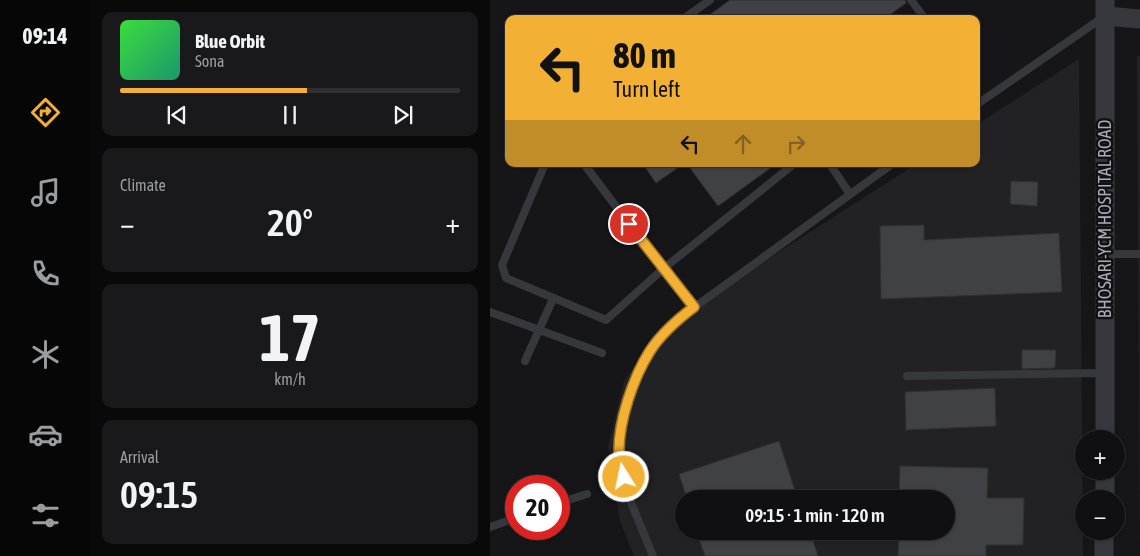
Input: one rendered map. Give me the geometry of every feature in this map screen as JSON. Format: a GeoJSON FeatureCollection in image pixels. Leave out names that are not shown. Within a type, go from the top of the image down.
{"type":"FeatureCollection","features":[{"type":"Feature","properties":{"kind":"street"},"geometry":{"type":"LineString","coordinates":[[1106,8],[1140,18]]}},
{"type":"Feature","properties":{"kind":"street","name":"BHOSARI-YCM HOSPITAL ROAD"},"geometry":{"type":"LineString","coordinates":[[1105,430],[1106,8]]}},
{"type":"Feature","properties":{"kind":"street"},"geometry":{"type":"LineString","coordinates":[[1104,540],[1104,556]]}},
{"type":"Feature","properties":{"kind":"lane"},"geometry":{"type":"LineString","coordinates":[[689,15],[710,0]]}},
{"type":"Feature","properties":{"kind":"lane"},"geometry":{"type":"LineString","coordinates":[[911,0],[922,15]]}},
{"type":"Feature","properties":{"kind":"lane"},"geometry":{"type":"LineString","coordinates":[[980,102],[1106,8]]}},
{"type":"Feature","properties":{"kind":"lane"},"geometry":{"type":"LineString","coordinates":[[544,167],[502,266],[506,278],[606,320],[663,269],[790,167]]}},
{"type":"Feature","properties":{"kind":"lane"},"geometry":{"type":"LineString","coordinates":[[586,167],[694,307]]}},
{"type":"Feature","properties":{"kind":"lane"},"geometry":{"type":"LineString","coordinates":[[832,167],[849,193]]}},
{"type":"Feature","properties":{"kind":"lane"},"geometry":{"type":"LineString","coordinates":[[653,556],[630,500],[619,454],[629,396],[650,351],[681,316],[888,167]]}},
{"type":"Feature","properties":{"kind":"lane"},"geometry":{"type":"LineString","coordinates":[[1105,254],[1140,254]]}},
{"type":"Feature","properties":{"kind":"lane"},"geometry":{"type":"LineString","coordinates":[[525,361],[553,299]]}},
{"type":"Feature","properties":{"kind":"lane"},"geometry":{"type":"LineString","coordinates":[[490,312],[602,353]]}},
{"type":"Feature","properties":{"kind":"lane"},"geometry":{"type":"LineString","coordinates":[[907,376],[1105,373]]}},
{"type":"Feature","properties":{"kind":"lane"},"geometry":{"type":"LineString","coordinates":[[570,499],[587,494]]}},
{"type":"Feature","properties":{"kind":"lane"},"geometry":{"type":"LineString","coordinates":[[490,527],[505,522]]}},
{"type":"Feature","properties":{"kind":"shaded area"},"geometry":{"type":"Polygon","coordinates":[[[1137,56],[1140,56],[1140,556],[1137,56]]]}},
{"type":"Feature","properties":{"kind":"shaded area"},"geometry":{"type":"Polygon","coordinates":[[[1079,59],[1082,430],[1075,430],[1075,480],[1082,480],[1082,490],[1075,490],[1075,540],[1083,540],[1083,556],[634,556],[620,521],[608,447],[624,381],[662,327],[911,167],[980,167],[980,122],[1079,59]]]}},
{"type":"Feature","properties":{"kind":"building"},"geometry":{"type":"Polygon","coordinates":[[[730,0],[905,0],[906,3],[890,15],[709,15],[730,0]]]}},
{"type":"Feature","properties":{"kind":"building"},"geometry":{"type":"Polygon","coordinates":[[[645,167],[679,167],[656,183],[645,167]]]}},
{"type":"Feature","properties":{"kind":"building"},"geometry":{"type":"Polygon","coordinates":[[[689,167],[772,167],[718,206],[689,167]]]}},
{"type":"Feature","properties":{"kind":"building"},"geometry":{"type":"Polygon","coordinates":[[[1011,181],[1038,182],[1037,206],[1010,204],[1011,181]]]}},
{"type":"Feature","properties":{"kind":"building"},"geometry":{"type":"Polygon","coordinates":[[[924,225],[924,240],[1059,233],[1062,292],[881,299],[880,226],[924,225]]]}},
{"type":"Feature","properties":{"kind":"building"},"geometry":{"type":"Polygon","coordinates":[[[1022,350],[1056,350],[1055,368],[1022,369],[1022,350]]]}},
{"type":"Feature","properties":{"kind":"building"},"geometry":{"type":"Polygon","coordinates":[[[995,388],[996,426],[906,430],[905,392],[995,388]]]}},
{"type":"Feature","properties":{"kind":"building"},"geometry":{"type":"Polygon","coordinates":[[[779,441],[795,490],[684,490],[679,474],[779,441]]]}},
{"type":"Feature","properties":{"kind":"building"},"geometry":{"type":"Polygon","coordinates":[[[900,466],[988,468],[987,498],[1024,498],[1023,545],[986,545],[986,556],[898,556],[899,540],[955,540],[955,490],[899,490],[900,466]]]}},
{"type":"Feature","properties":{"kind":"building"},"geometry":{"type":"Polygon","coordinates":[[[699,540],[813,540],[818,556],[705,556],[699,540]]]}},
{"type":"Feature","properties":{"kind":"route"},"geometry":{"type":"LineString","coordinates":[[624,477],[619,454],[629,396],[650,351],[681,316],[694,307],[629,224]]}}]}
